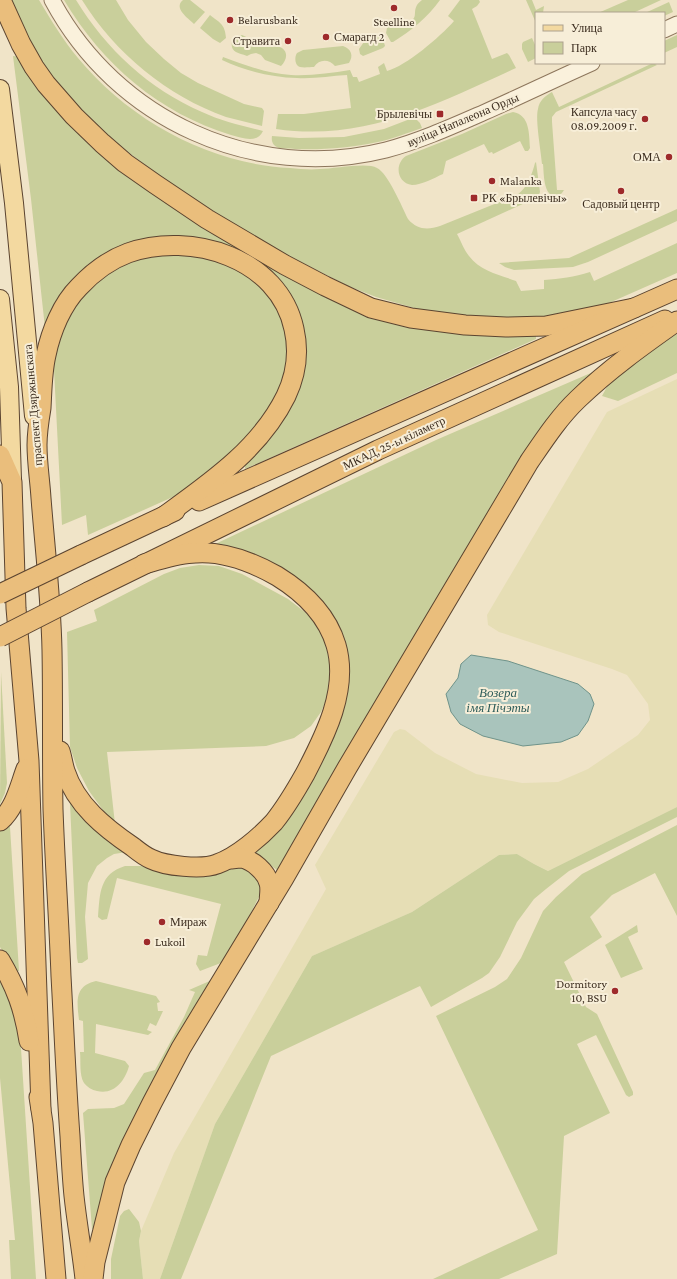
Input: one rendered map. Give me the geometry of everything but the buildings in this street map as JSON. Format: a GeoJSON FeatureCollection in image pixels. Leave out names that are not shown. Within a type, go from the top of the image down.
{"type":"FeatureCollection","features":[{"type":"Feature","properties":{"kind":"highway"},"geometry":{"type":"LineString","coordinates":[[1,0],[21,44],[38,73],[60,101],[102,143],[125,163],[207,219],[284,265],[325,286],[371,308],[411,318],[465,325],[506,327],[546,326],[634,308]]}},
{"type":"Feature","properties":{"kind":"highway"},"geometry":{"type":"LineString","coordinates":[[37,445],[46,356],[54,329],[73,292],[96,271],[124,254],[141,249],[168,245],[197,247],[213,251],[230,257],[250,267],[276,290],[285,303],[290,315],[296,339],[294,374],[287,393],[276,412],[260,434],[240,457],[211,482],[163,517]]}},
{"type":"Feature","properties":{"kind":"highway"},"geometry":{"type":"LineString","coordinates":[[0,594],[163,517],[677,289]]}},
{"type":"Feature","properties":{"kind":"highway","name":"МКАД, 25-ы кіламетр"},"geometry":{"type":"LineString","coordinates":[[0,637],[144,564],[378,450],[677,314]]}},
{"type":"Feature","properties":{"kind":"highway"},"geometry":{"type":"LineString","coordinates":[[93,1279],[96,1256],[115,1182],[131,1145],[181,1048],[269,903],[454,587],[530,462],[553,427],[578,399],[635,352],[677,321]]}},
{"type":"Feature","properties":{"kind":"highway","name":"праспект Дзяржынскага"},"geometry":{"type":"LineString","coordinates":[[37,445],[52,644],[53,722]]}},
{"type":"Feature","properties":{"kind":"highway"},"geometry":{"type":"LineString","coordinates":[[0,455],[12,482]]}},
{"type":"Feature","properties":{"kind":"highway","name":"праспект Дзяржынскага"},"geometry":{"type":"LineString","coordinates":[[12,482],[16,608],[29,761],[41,1109]]}},
{"type":"Feature","properties":{"kind":"highway"},"geometry":{"type":"LineString","coordinates":[[53,722],[65,772],[78,797],[93,816],[111,832],[150,859],[187,867],[202,867],[216,865],[229,859],[248,846],[274,822],[294,792],[318,750],[334,708],[338,692],[339,674],[336,646],[326,623],[316,608],[304,595],[259,566],[225,555],[196,552],[144,564]]}},
{"type":"Feature","properties":{"kind":"highway"},"geometry":{"type":"LineString","coordinates":[[53,722],[53,808],[65,1062],[74,1195],[85,1279]]}},
{"type":"Feature","properties":{"kind":"highway"},"geometry":{"type":"LineString","coordinates":[[0,821],[6,816],[12,807],[29,761]]}},
{"type":"Feature","properties":{"kind":"highway"},"geometry":{"type":"LineString","coordinates":[[229,859],[241,858],[248,860],[266,876],[270,885],[269,903]]}},
{"type":"Feature","properties":{"kind":"highway"},"geometry":{"type":"LineString","coordinates":[[0,960],[14,984],[23,1009],[41,1109],[56,1279]]}},
{"type":"Feature","properties":{"kind":"main road","name":"праспект Дзяржынскага"},"geometry":{"type":"LineString","coordinates":[[0,89],[14,202],[37,445]]}},
{"type":"Feature","properties":{"kind":"main road","name":"праспект Дзяржынскага"},"geometry":{"type":"LineString","coordinates":[[0,299],[9,387],[12,482]]}},
{"type":"Feature","properties":{"kind":"street","name":"вуліца Напалеона Орды"},"geometry":{"type":"LineString","coordinates":[[52,0],[72,33],[94,60],[118,84],[144,104],[172,122],[208,138],[249,151],[282,156],[309,158],[341,157],[370,153],[404,145],[458,124],[590,64]]}},
{"type":"Feature","properties":{"kind":"street"},"geometry":{"type":"LineString","coordinates":[[665,30],[677,24]]}},
{"type":"Feature","properties":{"kind":"shaded area"},"geometry":{"type":"Polygon","coordinates":[[[677,379],[677,807],[548,871],[517,854],[499,855],[412,912],[312,956],[215,1124],[160,1279],[143,1279],[139,1241],[141,1231],[174,1153],[326,889],[315,865],[394,732],[400,729],[405,730],[435,753],[476,774],[522,783],[558,782],[588,769],[638,735],[650,720],[648,704],[627,675],[499,632],[488,625],[487,615],[607,412],[677,379]]]}},
{"type":"Feature","properties":{"kind":"green space"},"geometry":{"type":"Polygon","coordinates":[[[11,0],[39,0],[67,44],[98,80],[121,101],[146,119],[173,135],[201,148],[230,158],[260,165],[309,169],[372,166],[377,168],[386,176],[408,219],[411,223],[419,227],[431,228],[440,226],[517,195],[527,184],[536,162],[540,192],[538,197],[457,234],[469,256],[474,261],[484,269],[516,281],[521,291],[544,289],[544,280],[567,278],[590,272],[594,281],[677,243],[677,273],[609,303],[583,311],[548,317],[510,319],[432,313],[376,297],[348,286],[287,255],[214,213],[165,180],[107,136],[89,120],[40,65],[11,0]]]}},
{"type":"Feature","properties":{"kind":"green space"},"geometry":{"type":"Polygon","coordinates":[[[64,0],[76,0],[101,35],[115,51],[130,66],[164,92],[209,115],[263,131],[257,138],[253,139],[231,135],[205,126],[180,114],[157,99],[135,83],[96,45],[64,0]]]}},
{"type":"Feature","properties":{"kind":"green space"},"geometry":{"type":"Polygon","coordinates":[[[82,0],[116,0],[128,20],[146,42],[181,73],[198,83],[244,104],[262,108],[264,111],[262,126],[226,117],[204,108],[163,85],[127,55],[110,38],[82,0]]]}},
{"type":"Feature","properties":{"kind":"green space"},"geometry":{"type":"Polygon","coordinates":[[[183,0],[190,0],[205,12],[194,24],[182,13],[180,3],[183,0]]]}},
{"type":"Feature","properties":{"kind":"green space"},"geometry":{"type":"Polygon","coordinates":[[[422,0],[440,0],[419,23],[391,42],[386,33],[387,28],[397,21],[405,24],[410,22],[415,16],[418,3],[422,0]]]}},
{"type":"Feature","properties":{"kind":"green space"},"geometry":{"type":"Polygon","coordinates":[[[460,0],[479,0],[480,2],[477,6],[472,9],[492,59],[507,53],[516,68],[429,107],[370,125],[340,130],[309,132],[276,129],[278,114],[304,114],[351,108],[347,75],[297,78],[268,75],[222,60],[223,57],[265,71],[291,75],[313,75],[350,70],[353,77],[357,77],[359,82],[380,74],[378,67],[384,63],[387,71],[404,63],[422,50],[454,21],[448,16],[460,0]]]}},
{"type":"Feature","properties":{"kind":"green space"},"geometry":{"type":"Polygon","coordinates":[[[526,0],[532,0],[536,10],[544,6],[543,12],[535,12],[535,21],[526,0]]]}},
{"type":"Feature","properties":{"kind":"green space"},"geometry":{"type":"Polygon","coordinates":[[[628,0],[661,0],[635,12],[600,12],[628,0]]]}},
{"type":"Feature","properties":{"kind":"green space"},"geometry":{"type":"Polygon","coordinates":[[[669,2],[673,12],[665,16],[665,12],[647,12],[669,2]]]}},
{"type":"Feature","properties":{"kind":"green space"},"geometry":{"type":"Polygon","coordinates":[[[210,15],[223,27],[226,38],[220,43],[200,28],[210,15]]]}},
{"type":"Feature","properties":{"kind":"green space"},"geometry":{"type":"Polygon","coordinates":[[[377,34],[384,42],[385,46],[363,56],[360,54],[359,49],[366,39],[377,34]]]}},
{"type":"Feature","properties":{"kind":"green space"},"geometry":{"type":"Polygon","coordinates":[[[238,35],[242,35],[266,45],[282,48],[286,52],[284,62],[281,66],[265,60],[261,55],[256,53],[247,56],[237,53],[233,50],[232,40],[238,35]]]}},
{"type":"Feature","properties":{"kind":"green space"},"geometry":{"type":"Polygon","coordinates":[[[677,35],[677,47],[665,53],[665,41],[677,35]]]}},
{"type":"Feature","properties":{"kind":"green space"},"geometry":{"type":"Polygon","coordinates":[[[532,38],[535,45],[535,58],[528,62],[522,49],[523,42],[532,38]]]}},
{"type":"Feature","properties":{"kind":"green space"},"geometry":{"type":"Polygon","coordinates":[[[343,46],[351,53],[349,63],[335,66],[330,62],[321,61],[314,67],[302,67],[298,66],[296,63],[295,59],[297,53],[303,50],[343,46]]]}},
{"type":"Feature","properties":{"kind":"green space"},"geometry":{"type":"Polygon","coordinates":[[[13,56],[22,57],[69,119],[352,302],[536,334],[536,339],[245,469],[245,463],[303,371],[306,349],[304,329],[299,314],[290,297],[258,266],[141,243],[45,328],[13,56]]]}},
{"type":"Feature","properties":{"kind":"green space"},"geometry":{"type":"Polygon","coordinates":[[[651,64],[657,65],[556,112],[552,117],[552,122],[557,190],[564,190],[557,196],[552,196],[547,189],[544,179],[537,114],[541,101],[552,92],[559,107],[651,64]]]}},
{"type":"Feature","properties":{"kind":"green space"},"geometry":{"type":"Polygon","coordinates":[[[513,112],[523,117],[528,126],[530,148],[528,151],[525,151],[520,141],[493,154],[492,152],[489,153],[484,144],[446,161],[443,174],[428,181],[412,185],[407,184],[400,177],[400,164],[402,159],[406,156],[513,112]]]}},
{"type":"Feature","properties":{"kind":"green space"},"geometry":{"type":"Polygon","coordinates":[[[415,118],[420,123],[422,128],[389,139],[357,146],[326,149],[279,148],[275,146],[272,140],[272,136],[299,138],[344,137],[384,129],[415,118]]]}},
{"type":"Feature","properties":{"kind":"green space"},"geometry":{"type":"Polygon","coordinates":[[[677,209],[677,221],[588,262],[573,267],[514,270],[499,263],[569,258],[677,209]]]}},
{"type":"Feature","properties":{"kind":"green space"},"geometry":{"type":"Polygon","coordinates":[[[139,253],[207,253],[262,282],[286,318],[288,370],[279,395],[243,445],[200,482],[175,496],[88,535],[86,515],[62,525],[54,358],[63,327],[79,292],[139,253]]]}},
{"type":"Feature","properties":{"kind":"green space"},"geometry":{"type":"Polygon","coordinates":[[[677,332],[677,373],[618,401],[602,396],[610,381],[677,332]]]}},
{"type":"Feature","properties":{"kind":"green space"},"geometry":{"type":"Polygon","coordinates":[[[600,369],[287,858],[277,870],[252,852],[342,693],[325,610],[211,546],[436,440],[600,369]]]}},
{"type":"Feature","properties":{"kind":"green space"},"geometry":{"type":"Polygon","coordinates":[[[199,565],[219,566],[242,574],[288,599],[314,619],[329,648],[331,663],[327,698],[321,712],[311,726],[294,738],[266,746],[107,752],[115,824],[89,791],[77,768],[70,747],[67,632],[97,621],[94,610],[164,574],[180,568],[199,565]]]}},
{"type":"Feature","properties":{"kind":"green space"},"geometry":{"type":"Polygon","coordinates":[[[1,672],[7,783],[5,793],[0,804],[1,672]]]}},
{"type":"Feature","properties":{"kind":"green space"},"geometry":{"type":"Polygon","coordinates":[[[72,802],[127,852],[114,854],[107,858],[97,866],[88,883],[85,917],[88,959],[82,963],[78,963],[77,958],[70,803],[72,802]]]}},
{"type":"Feature","properties":{"kind":"green space"},"geometry":{"type":"Polygon","coordinates":[[[677,807],[677,817],[569,871],[534,899],[517,922],[500,957],[489,973],[482,978],[431,1007],[420,986],[271,1056],[181,1279],[160,1279],[215,1124],[312,956],[412,912],[499,855],[517,854],[548,871],[677,807]]]}},
{"type":"Feature","properties":{"kind":"green space"},"geometry":{"type":"Polygon","coordinates":[[[8,825],[10,827],[19,971],[14,971],[0,947],[0,831],[8,825]]]}},
{"type":"Feature","properties":{"kind":"green space"},"geometry":{"type":"Polygon","coordinates":[[[677,825],[677,916],[655,873],[612,895],[590,917],[602,937],[564,962],[586,1007],[597,1014],[633,1092],[633,1095],[629,1097],[626,1095],[596,1035],[577,1044],[610,1113],[564,1136],[557,1254],[499,1279],[433,1279],[538,1230],[436,1016],[495,987],[507,979],[521,958],[543,911],[556,897],[582,874],[677,825]]]}},
{"type":"Feature","properties":{"kind":"green space"},"geometry":{"type":"Polygon","coordinates":[[[125,866],[141,866],[184,874],[232,866],[242,867],[259,877],[262,891],[226,961],[200,971],[196,964],[198,955],[207,956],[221,904],[117,878],[107,919],[102,920],[98,917],[102,886],[110,874],[125,866]]]}},
{"type":"Feature","properties":{"kind":"green space"},"geometry":{"type":"Polygon","coordinates":[[[637,925],[638,932],[628,937],[643,969],[621,978],[605,945],[637,925]]]}},
{"type":"Feature","properties":{"kind":"green space"},"geometry":{"type":"Polygon","coordinates":[[[0,976],[6,984],[20,1033],[36,1279],[11,1279],[9,1240],[15,1240],[0,1078],[0,976]]]}},
{"type":"Feature","properties":{"kind":"green space"},"geometry":{"type":"Polygon","coordinates":[[[212,980],[97,1229],[92,1229],[83,1113],[88,1109],[114,1108],[124,1104],[144,1073],[155,1070],[184,1017],[195,992],[189,990],[212,980]]]}},
{"type":"Feature","properties":{"kind":"green space"},"geometry":{"type":"Polygon","coordinates":[[[96,981],[156,996],[160,1002],[157,1003],[158,1011],[163,1011],[156,1026],[150,1023],[147,1030],[152,1032],[148,1035],[96,1024],[95,1053],[125,1061],[129,1066],[125,1077],[118,1086],[109,1091],[103,1092],[93,1090],[84,1083],[80,1068],[80,1052],[84,1052],[83,1021],[79,1020],[78,996],[84,987],[89,983],[96,981]]]}},
{"type":"Feature","properties":{"kind":"green space"},"geometry":{"type":"Polygon","coordinates":[[[129,1209],[139,1222],[141,1231],[139,1241],[143,1279],[111,1279],[111,1259],[120,1216],[124,1211],[129,1209]]]}},
{"type":"Feature","properties":{"kind":"water","name":"Возера імя Пічэты"},"geometry":{"type":"Polygon","coordinates":[[[471,655],[508,661],[578,684],[590,694],[594,704],[588,721],[578,735],[561,742],[523,746],[483,736],[460,724],[451,712],[446,694],[458,678],[461,664],[471,655]]]}},
{"type":"Feature","properties":{"kind":"place","name":"Steelline"},"geometry":{"type":"Point","coordinates":[394,8]}},
{"type":"Feature","properties":{"kind":"place","name":"Belarusbank"},"geometry":{"type":"Point","coordinates":[230,20]}},
{"type":"Feature","properties":{"kind":"place","name":"Смарагд 2"},"geometry":{"type":"Point","coordinates":[326,37]}},
{"type":"Feature","properties":{"kind":"place","name":"Стравита"},"geometry":{"type":"Point","coordinates":[288,41]}},
{"type":"Feature","properties":{"kind":"place","name":"Брылевічы"},"geometry":{"type":"Point","coordinates":[440,114]}},
{"type":"Feature","properties":{"kind":"place","name":"Капсула часу 08.09.2009 г."},"geometry":{"type":"Point","coordinates":[645,119]}},
{"type":"Feature","properties":{"kind":"place","name":"ОМА"},"geometry":{"type":"Point","coordinates":[669,157]}},
{"type":"Feature","properties":{"kind":"place","name":"Malanka"},"geometry":{"type":"Point","coordinates":[492,181]}},
{"type":"Feature","properties":{"kind":"place","name":"Садовый центр"},"geometry":{"type":"Point","coordinates":[621,191]}},
{"type":"Feature","properties":{"kind":"place","name":"РК «Брылевічы»"},"geometry":{"type":"Point","coordinates":[474,198]}},
{"type":"Feature","properties":{"kind":"place","name":"Мираж"},"geometry":{"type":"Point","coordinates":[162,922]}},
{"type":"Feature","properties":{"kind":"place","name":"Lukoil"},"geometry":{"type":"Point","coordinates":[147,942]}},
{"type":"Feature","properties":{"kind":"place","name":"Dormitory 10, BSU"},"geometry":{"type":"Point","coordinates":[615,991]}}]}
